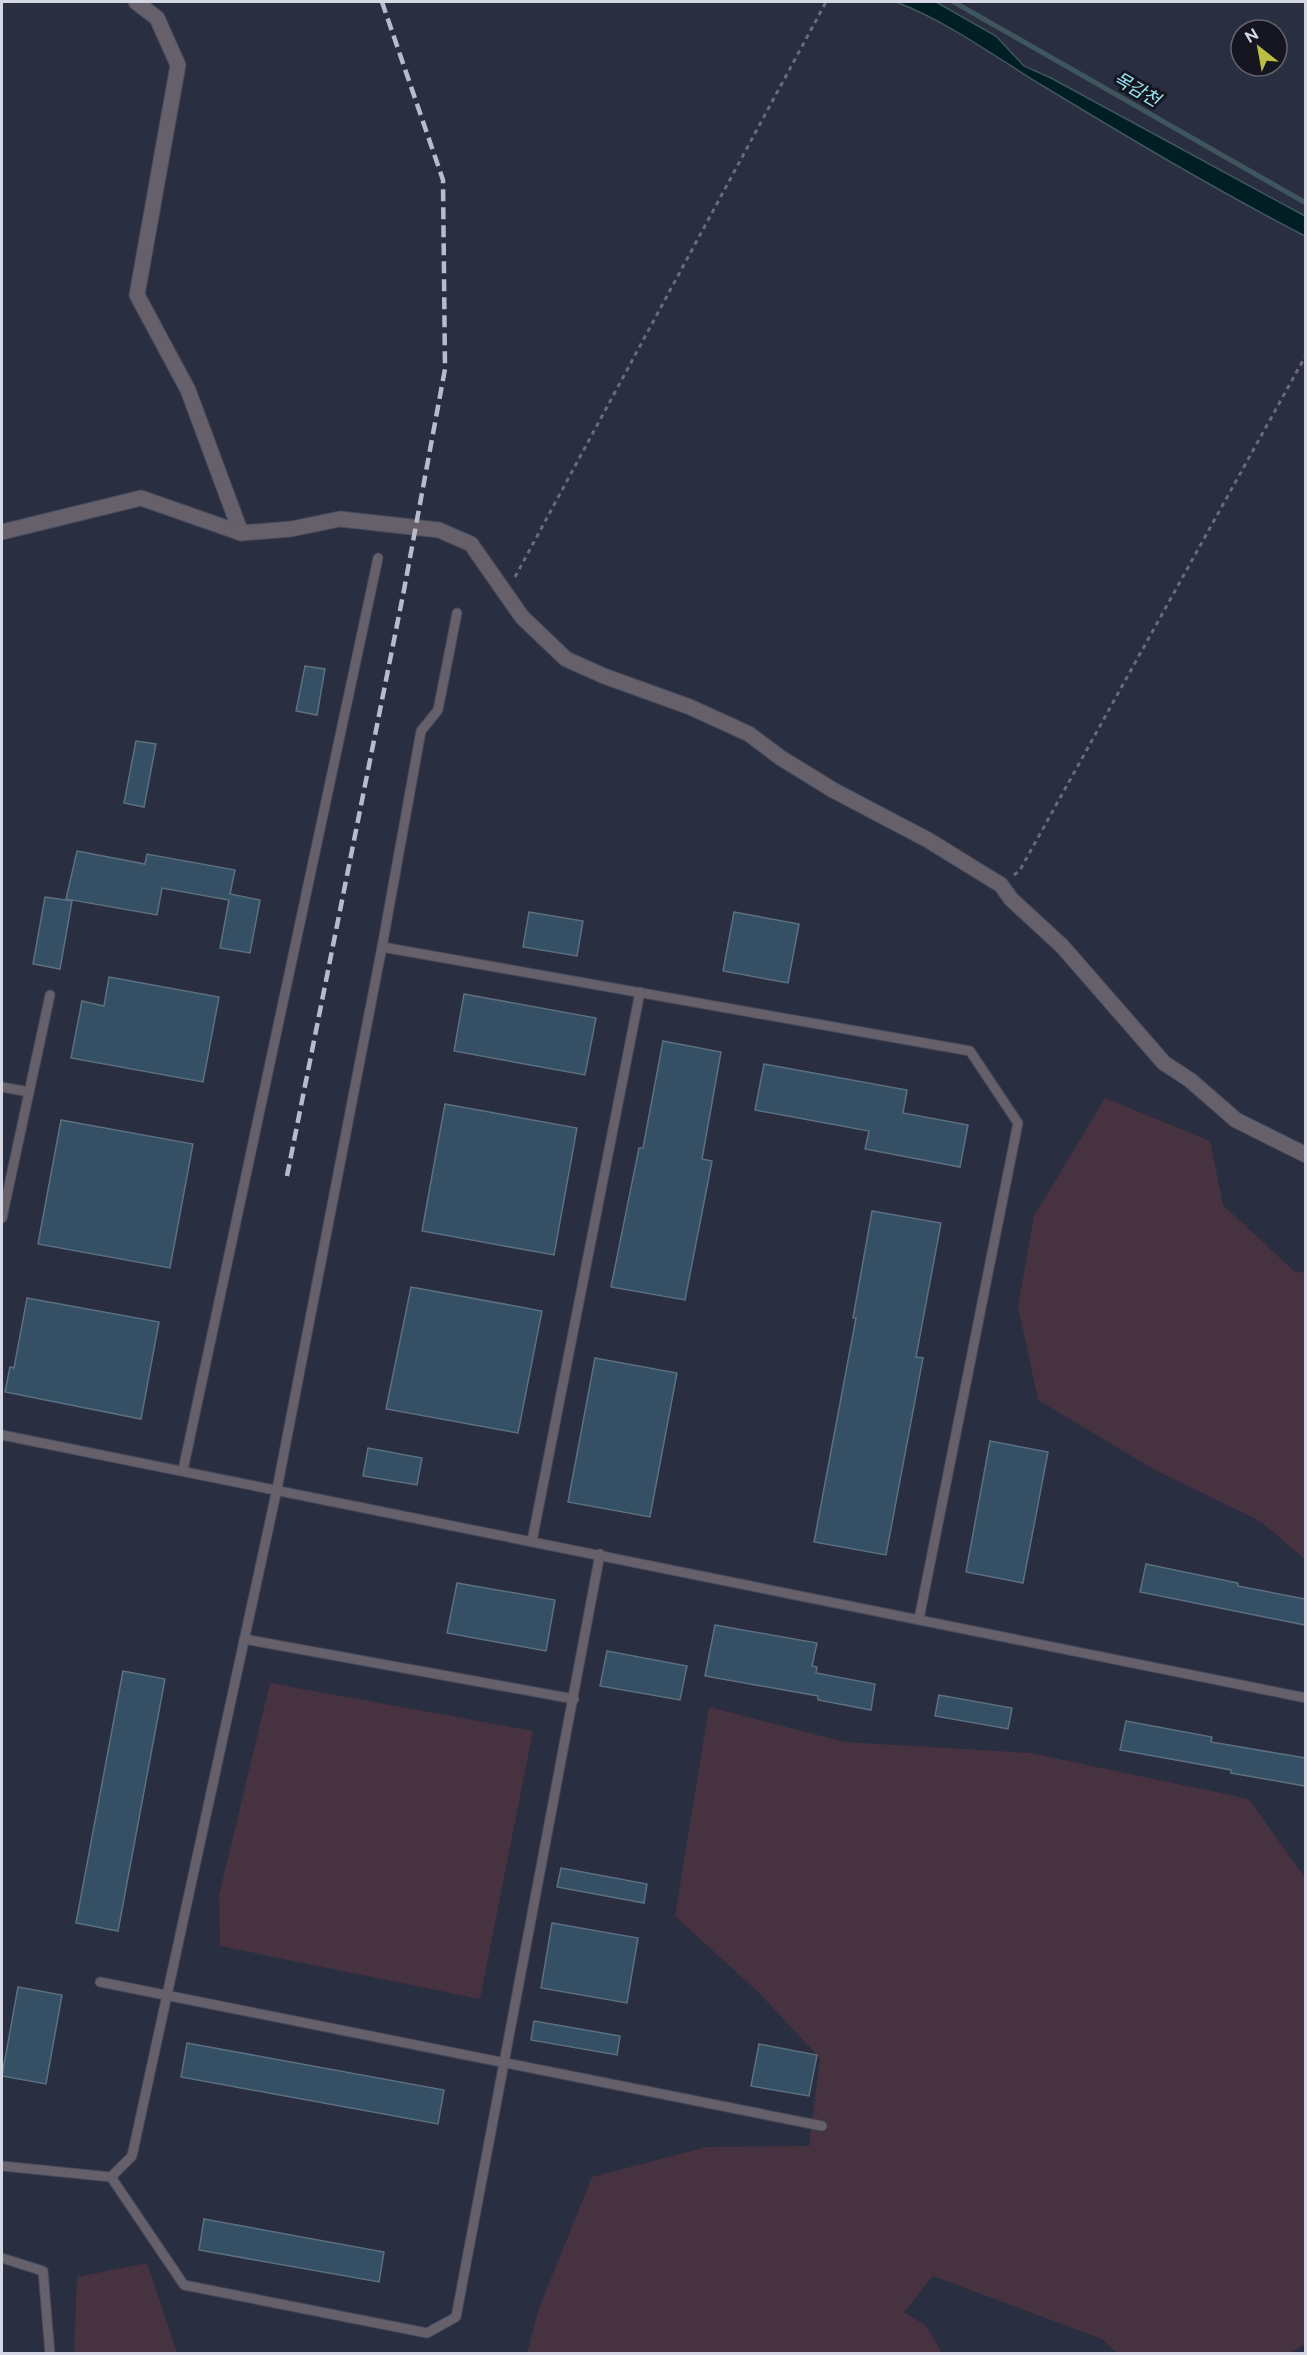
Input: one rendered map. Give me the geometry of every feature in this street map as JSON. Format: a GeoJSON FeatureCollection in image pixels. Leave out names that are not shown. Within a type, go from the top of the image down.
{"type":"FeatureCollection","features":[{"type":"Feature","properties":{"kind":"street"},"geometry":{"type":"LineString","coordinates":[[136,2],[157,18],[178,65],[137,294],[188,390],[241,533]]}},
{"type":"Feature","properties":{"kind":"street"},"geometry":{"type":"LineString","coordinates":[[2,532],[141,498],[241,533],[291,529],[339,519],[439,530],[471,544],[522,617],[566,659],[604,676],[690,707],[749,734],[781,758],[833,790],[928,840],[1001,885],[1011,898],[1062,946],[1164,1063],[1190,1080],[1236,1120],[1305,1155]]}},
{"type":"Feature","properties":{"kind":"lane"},"geometry":{"type":"LineString","coordinates":[[183,1470],[378,558]]}},
{"type":"Feature","properties":{"kind":"lane"},"geometry":{"type":"LineString","coordinates":[[111,2177],[132,2156],[277,1489],[382,947],[421,731],[438,710],[457,613]]}},
{"type":"Feature","properties":{"kind":"lane"},"geometry":{"type":"LineString","coordinates":[[382,947],[970,1051],[1018,1123],[919,1619]]}},
{"type":"Feature","properties":{"kind":"lane"},"geometry":{"type":"LineString","coordinates":[[532,1541],[640,993]]}},
{"type":"Feature","properties":{"kind":"lane"},"geometry":{"type":"LineString","coordinates":[[2,1218],[50,995]]}},
{"type":"Feature","properties":{"kind":"lane"},"geometry":{"type":"LineString","coordinates":[[2,1087],[29,1092]]}},
{"type":"Feature","properties":{"kind":"lane"},"geometry":{"type":"LineString","coordinates":[[2,1435],[1305,1698]]}},
{"type":"Feature","properties":{"kind":"lane"},"geometry":{"type":"LineString","coordinates":[[111,2177],[184,2285],[427,2333],[456,2317],[600,1554]]}},
{"type":"Feature","properties":{"kind":"lane"},"geometry":{"type":"LineString","coordinates":[[244,1639],[574,1699]]}},
{"type":"Feature","properties":{"kind":"lane"},"geometry":{"type":"LineString","coordinates":[[100,1982],[822,2126]]}},
{"type":"Feature","properties":{"kind":"lane"},"geometry":{"type":"LineString","coordinates":[[2,2166],[111,2177]]}},
{"type":"Feature","properties":{"kind":"lane"},"geometry":{"type":"LineString","coordinates":[[2,2258],[43,2271],[50,2354]]}},
{"type":"Feature","properties":{"kind":"path"},"geometry":{"type":"LineString","coordinates":[[506,594],[826,2]]}},
{"type":"Feature","properties":{"kind":"path"},"geometry":{"type":"LineString","coordinates":[[1001,885],[1020,870],[1305,354]]}},
{"type":"Feature","properties":{"kind":"shaded area","name":"목감천"},"geometry":{"type":"Polygon","coordinates":[[[896,2],[936,2],[996,36],[1024,66],[1051,78],[1305,216],[1305,236],[1140,144],[935,19],[896,2]]]}},
{"type":"Feature","properties":{"kind":"shaded area"},"geometry":{"type":"Polygon","coordinates":[[[1105,1098],[1210,1141],[1223,1205],[1294,1271],[1305,1273],[1305,1559],[1260,1521],[1155,1470],[1038,1400],[1018,1306],[1034,1216],[1105,1098]]]}},
{"type":"Feature","properties":{"kind":"shaded area"},"geometry":{"type":"Polygon","coordinates":[[[270,1683],[533,1731],[480,1999],[220,1946],[219,1895],[270,1683]]]}},
{"type":"Feature","properties":{"kind":"shaded area"},"geometry":{"type":"Polygon","coordinates":[[[709,1707],[845,1742],[1030,1753],[1249,1799],[1305,1878],[1305,2344],[1289,2354],[1117,2353],[1102,2339],[933,2276],[904,2312],[925,2325],[942,2353],[527,2354],[539,2308],[592,2177],[707,2147],[809,2146],[820,2058],[758,1992],[675,1916],[709,1707]]]}},
{"type":"Feature","properties":{"kind":"shaded area"},"geometry":{"type":"Polygon","coordinates":[[[147,2263],[177,2353],[74,2353],[77,2277],[147,2263]]]}},
{"type":"Feature","properties":{"kind":"building"},"geometry":{"type":"Polygon","coordinates":[[[305,666],[325,669],[317,715],[296,711],[305,666]]]}},
{"type":"Feature","properties":{"kind":"building"},"geometry":{"type":"Polygon","coordinates":[[[136,741],[156,744],[144,807],[124,803],[136,741]]]}},
{"type":"Feature","properties":{"kind":"building"},"geometry":{"type":"Polygon","coordinates":[[[77,851],[145,864],[147,854],[235,870],[230,894],[260,900],[250,953],[220,948],[229,900],[162,888],[157,915],[66,899],[77,851]]]}},
{"type":"Feature","properties":{"kind":"building"},"geometry":{"type":"Polygon","coordinates":[[[45,897],[72,901],[60,969],[33,964],[45,897]]]}},
{"type":"Feature","properties":{"kind":"building"},"geometry":{"type":"Polygon","coordinates":[[[529,912],[583,921],[577,956],[523,947],[529,912]]]}},
{"type":"Feature","properties":{"kind":"building"},"geometry":{"type":"Polygon","coordinates":[[[734,912],[799,924],[788,983],[723,971],[734,912]]]}},
{"type":"Feature","properties":{"kind":"building"},"geometry":{"type":"Polygon","coordinates":[[[109,977],[219,997],[203,1082],[71,1058],[82,1001],[104,1006],[109,977]]]}},
{"type":"Feature","properties":{"kind":"building"},"geometry":{"type":"Polygon","coordinates":[[[464,994],[596,1018],[585,1075],[454,1051],[464,994]]]}},
{"type":"Feature","properties":{"kind":"building"},"geometry":{"type":"Polygon","coordinates":[[[663,1041],[721,1052],[702,1159],[712,1161],[685,1300],[611,1287],[639,1148],[643,1148],[663,1041]]]}},
{"type":"Feature","properties":{"kind":"building"},"geometry":{"type":"Polygon","coordinates":[[[764,1064],[907,1090],[903,1113],[968,1125],[960,1167],[865,1149],[869,1131],[755,1110],[764,1064]]]}},
{"type":"Feature","properties":{"kind":"building"},"geometry":{"type":"Polygon","coordinates":[[[445,1104],[577,1128],[554,1255],[422,1231],[445,1104]]]}},
{"type":"Feature","properties":{"kind":"building"},"geometry":{"type":"Polygon","coordinates":[[[61,1120],[193,1144],[170,1268],[38,1244],[61,1120]]]}},
{"type":"Feature","properties":{"kind":"building"},"geometry":{"type":"Polygon","coordinates":[[[872,1211],[941,1223],[916,1357],[923,1358],[886,1555],[814,1542],[856,1318],[853,1318],[872,1211]]]}},
{"type":"Feature","properties":{"kind":"building"},"geometry":{"type":"Polygon","coordinates":[[[411,1287],[542,1311],[518,1433],[386,1409],[411,1287]]]}},
{"type":"Feature","properties":{"kind":"building"},"geometry":{"type":"Polygon","coordinates":[[[27,1298],[159,1322],[141,1419],[5,1392],[10,1367],[14,1368],[27,1298]]]}},
{"type":"Feature","properties":{"kind":"building"},"geometry":{"type":"Polygon","coordinates":[[[595,1358],[677,1373],[650,1517],[568,1502],[595,1358]]]}},
{"type":"Feature","properties":{"kind":"building"},"geometry":{"type":"Polygon","coordinates":[[[990,1441],[1048,1452],[1023,1583],[966,1572],[990,1441]]]}},
{"type":"Feature","properties":{"kind":"building"},"geometry":{"type":"Polygon","coordinates":[[[368,1448],[422,1458],[417,1485],[363,1476],[368,1448]]]}},
{"type":"Feature","properties":{"kind":"building"},"geometry":{"type":"Polygon","coordinates":[[[1146,1564],[1305,1599],[1305,1625],[1140,1592],[1146,1564]]]}},
{"type":"Feature","properties":{"kind":"building"},"geometry":{"type":"Polygon","coordinates":[[[457,1583],[555,1600],[546,1651],[447,1633],[457,1583]]]}},
{"type":"Feature","properties":{"kind":"building"},"geometry":{"type":"Polygon","coordinates":[[[715,1625],[817,1643],[812,1666],[817,1667],[816,1673],[875,1684],[871,1710],[818,1700],[818,1696],[705,1676],[715,1625]]]}},
{"type":"Feature","properties":{"kind":"building"},"geometry":{"type":"Polygon","coordinates":[[[607,1651],[687,1666],[680,1700],[600,1686],[607,1651]]]}},
{"type":"Feature","properties":{"kind":"building"},"geometry":{"type":"Polygon","coordinates":[[[123,1671],[165,1679],[118,1931],[76,1923],[123,1671]]]}},
{"type":"Feature","properties":{"kind":"building"},"geometry":{"type":"Polygon","coordinates":[[[939,1695],[1012,1708],[1008,1729],[935,1716],[939,1695]]]}},
{"type":"Feature","properties":{"kind":"building"},"geometry":{"type":"Polygon","coordinates":[[[1126,1721],[1212,1737],[1211,1742],[1305,1758],[1305,1786],[1120,1750],[1126,1721]]]}},
{"type":"Feature","properties":{"kind":"building"},"geometry":{"type":"Polygon","coordinates":[[[561,1868],[647,1884],[644,1903],[557,1887],[561,1868]]]}},
{"type":"Feature","properties":{"kind":"building"},"geometry":{"type":"Polygon","coordinates":[[[552,1923],[638,1938],[627,2003],[541,1988],[552,1923]]]}},
{"type":"Feature","properties":{"kind":"building"},"geometry":{"type":"Polygon","coordinates":[[[18,1987],[62,1995],[46,2084],[2,2076],[18,1987]]]}},
{"type":"Feature","properties":{"kind":"building"},"geometry":{"type":"Polygon","coordinates":[[[534,2021],[620,2036],[617,2055],[531,2040],[534,2021]]]}},
{"type":"Feature","properties":{"kind":"building"},"geometry":{"type":"Polygon","coordinates":[[[187,2043],[444,2090],[438,2124],[181,2077],[187,2043]]]}},
{"type":"Feature","properties":{"kind":"building"},"geometry":{"type":"Polygon","coordinates":[[[759,2044],[817,2055],[809,2096],[751,2086],[759,2044]]]}},
{"type":"Feature","properties":{"kind":"building"},"geometry":{"type":"Polygon","coordinates":[[[204,2219],[384,2252],[379,2282],[199,2250],[204,2219]]]}},
{"type":"Feature","properties":{"kind":"waterway","name":"목감천"},"geometry":{"type":"LineString","coordinates":[[954,2],[1306,203]]}},
{"type":"Feature","properties":{"kind":"railway"},"geometry":{"type":"LineString","coordinates":[[287,1176],[404,590],[445,369],[443,180],[382,2]]}}]}
